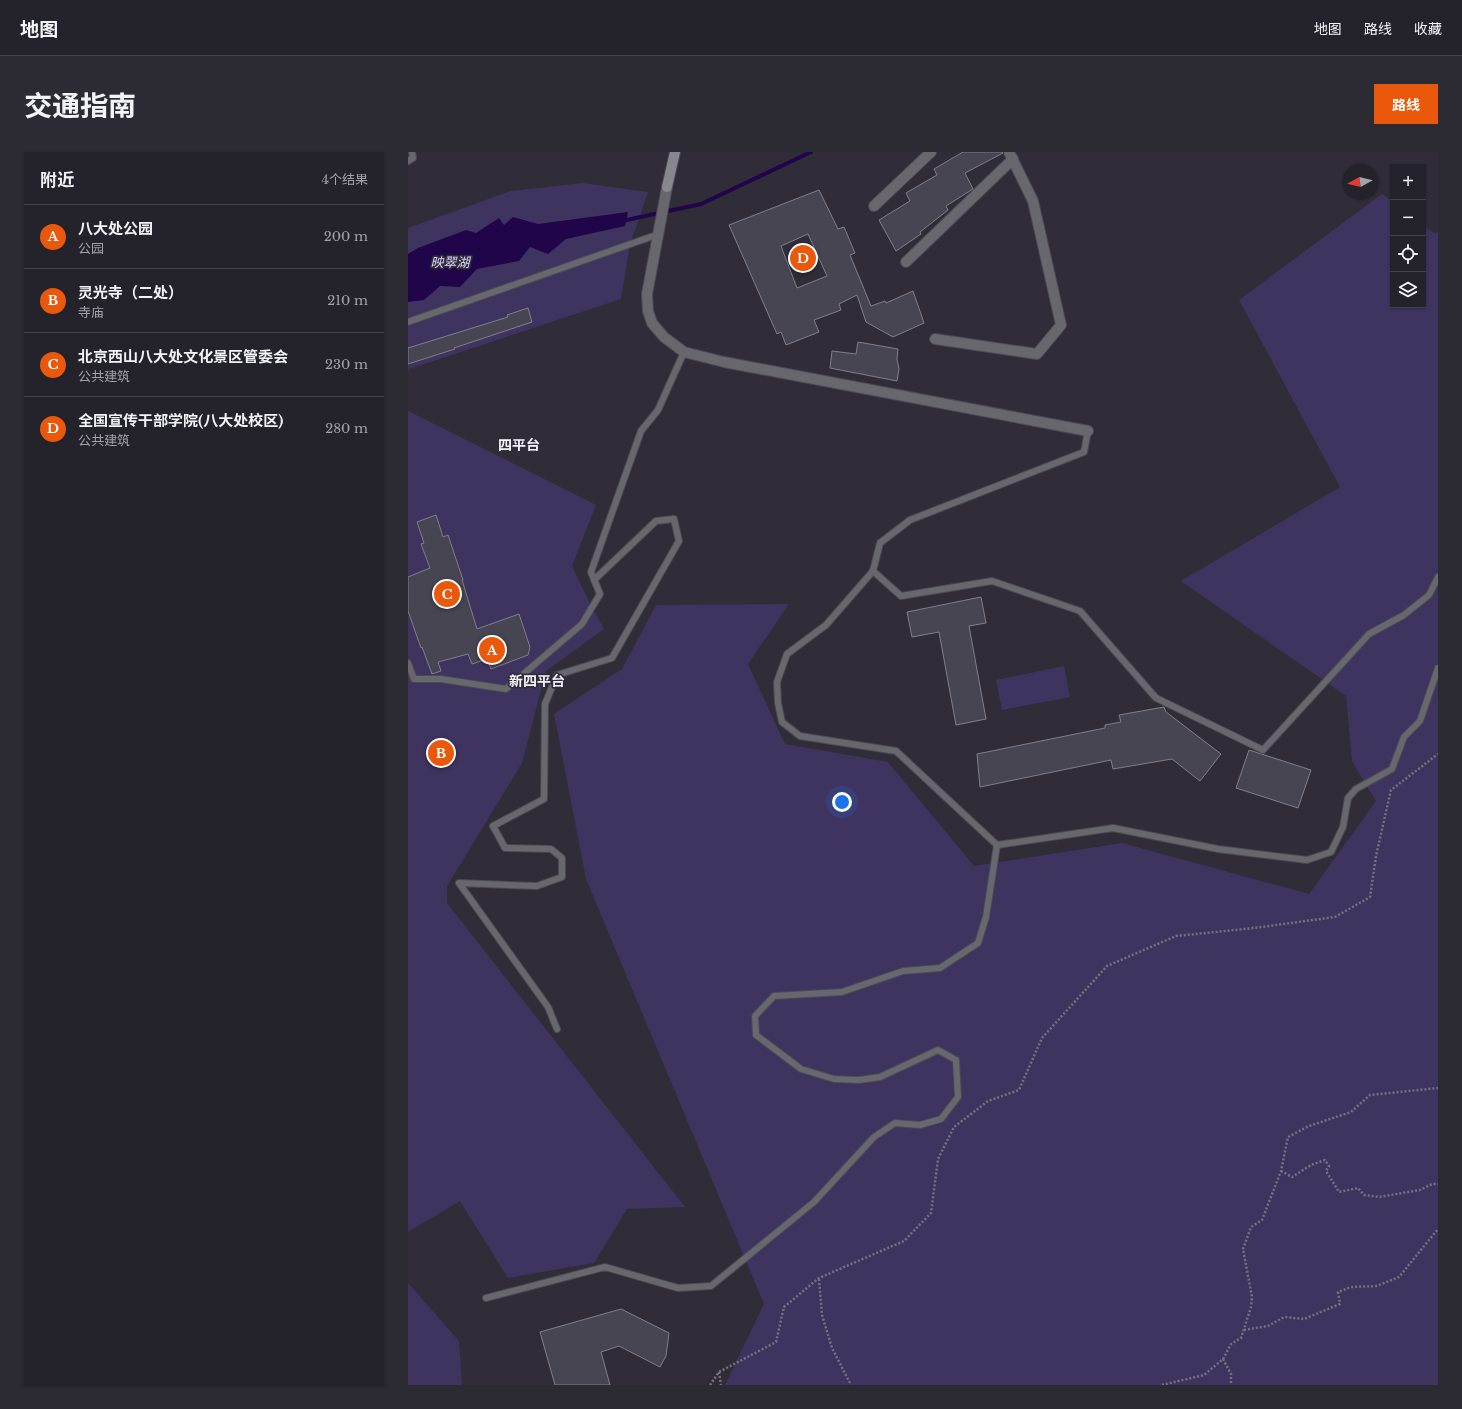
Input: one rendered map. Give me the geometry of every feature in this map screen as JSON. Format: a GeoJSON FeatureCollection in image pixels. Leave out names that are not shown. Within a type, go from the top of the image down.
{"type":"FeatureCollection","features":[{"type":"Feature","properties":{"kind":"street"},"geometry":{"type":"LineString","coordinates":[[675,152],[647,294],[648,312],[652,323],[664,337],[684,352],[724,362],[1088,431]]}},
{"type":"Feature","properties":{"kind":"street"},"geometry":{"type":"LineString","coordinates":[[874,206],[931,152]]}},
{"type":"Feature","properties":{"kind":"street"},"geometry":{"type":"LineString","coordinates":[[906,262],[1011,156],[1033,201],[1061,325],[1037,354],[935,339]]}},
{"type":"Feature","properties":{"kind":"lane"},"geometry":{"type":"LineString","coordinates":[[408,161],[413,158],[412,152]]}},
{"type":"Feature","properties":{"kind":"lane"},"geometry":{"type":"LineString","coordinates":[[408,322],[659,234]]}},
{"type":"Feature","properties":{"kind":"lane"},"geometry":{"type":"LineString","coordinates":[[408,664],[414,679],[441,679],[506,689],[582,624],[600,594],[591,572],[641,431],[658,410],[684,352]]}},
{"type":"Feature","properties":{"kind":"lane"},"geometry":{"type":"LineString","coordinates":[[997,845],[896,751],[800,736],[782,722],[778,703],[777,682],[787,654],[826,625],[873,571],[880,543],[910,520],[1084,452],[1088,431]]}},
{"type":"Feature","properties":{"kind":"lane"},"geometry":{"type":"LineString","coordinates":[[557,1029],[548,1007],[459,884],[537,886],[562,877],[562,858],[552,849],[505,848],[493,826],[544,799],[545,704],[557,675],[612,658],[679,541],[674,519],[656,521],[594,580]]}},
{"type":"Feature","properties":{"kind":"lane"},"geometry":{"type":"LineString","coordinates":[[873,571],[900,596],[992,581],[1080,611],[1156,698],[1263,750],[1369,634],[1404,615],[1429,595],[1438,577]]}},
{"type":"Feature","properties":{"kind":"lane"},"geometry":{"type":"LineString","coordinates":[[997,845],[1113,828],[1218,849],[1307,860],[1331,852],[1343,827],[1348,798],[1356,790],[1392,769],[1404,737],[1420,721],[1438,668]]}},
{"type":"Feature","properties":{"kind":"lane"},"geometry":{"type":"LineString","coordinates":[[486,1298],[605,1268],[678,1288],[711,1286],[814,1202],[874,1137],[895,1123],[920,1125],[941,1119],[958,1097],[956,1060],[938,1050],[880,1077],[859,1080],[834,1079],[801,1069],[756,1035],[755,1016],[774,996],[842,992],[903,971],[940,968],[978,943],[986,917],[997,845]]}},
{"type":"Feature","properties":{"kind":"path"},"geometry":{"type":"LineString","coordinates":[[710,1385],[719,1372],[776,1342],[784,1306],[819,1278],[904,1241],[931,1213],[938,1159],[954,1127],[988,1101],[1019,1090],[1042,1038],[1107,966],[1176,936],[1254,928],[1335,917],[1370,897],[1376,856],[1391,790],[1438,754]]}},
{"type":"Feature","properties":{"kind":"path"},"geometry":{"type":"LineString","coordinates":[[1162,1385],[1204,1375],[1223,1359],[1231,1344],[1241,1338],[1251,1307],[1252,1297],[1243,1249],[1250,1227],[1262,1220],[1281,1170],[1288,1137],[1309,1126],[1351,1112],[1370,1095],[1434,1090],[1438,1088]]}},
{"type":"Feature","properties":{"kind":"path"},"geometry":{"type":"LineString","coordinates":[[1281,1170],[1292,1177],[1311,1165],[1325,1160],[1329,1166],[1326,1171],[1339,1192],[1358,1188],[1364,1195],[1379,1197],[1420,1190],[1432,1184],[1438,1184]]}},
{"type":"Feature","properties":{"kind":"path"},"geometry":{"type":"LineString","coordinates":[[1244,1330],[1268,1326],[1284,1318],[1304,1319],[1340,1304],[1338,1292],[1352,1287],[1377,1286],[1399,1277],[1438,1229]]}},
{"type":"Feature","properties":{"kind":"path"},"geometry":{"type":"LineString","coordinates":[[819,1278],[822,1316],[832,1348],[851,1385]]}},
{"type":"Feature","properties":{"kind":"path"},"geometry":{"type":"LineString","coordinates":[[1223,1359],[1231,1374],[1231,1385]]}},
{"type":"Feature","properties":{"kind":"path"},"geometry":{"type":"LineString","coordinates":[[719,1372],[721,1385]]}},
{"type":"Feature","properties":{"kind":"shaded area"},"geometry":{"type":"Polygon","coordinates":[[[582,183],[648,192],[630,244],[621,299],[409,369],[408,374],[408,228],[511,191],[582,183]]]}},
{"type":"Feature","properties":{"kind":"shaded area"},"geometry":{"type":"Polygon","coordinates":[[[1382,194],[1390,200],[1390,308],[1426,308],[1426,227],[1434,233],[1438,232],[1438,1385],[725,1385],[764,1304],[586,879],[554,714],[622,669],[656,605],[789,604],[748,664],[785,744],[888,762],[974,866],[1122,843],[1309,894],[1376,801],[1352,761],[1346,696],[1181,581],[1340,487],[1239,300],[1374,200],[1378,200],[1378,197],[1382,194]]]}},
{"type":"Feature","properties":{"kind":"shaded area"},"geometry":{"type":"Polygon","coordinates":[[[408,411],[596,505],[572,566],[604,629],[546,671],[522,763],[447,886],[447,903],[685,1207],[627,1209],[594,1263],[508,1278],[460,1201],[408,1232],[408,411]]]}},
{"type":"Feature","properties":{"kind":"shaded area"},"geometry":{"type":"Polygon","coordinates":[[[1064,666],[1070,697],[1002,710],[996,680],[1064,666]]]}},
{"type":"Feature","properties":{"kind":"shaded area"},"geometry":{"type":"Polygon","coordinates":[[[408,1283],[459,1341],[462,1385],[408,1385],[408,1283]]]}},
{"type":"Feature","properties":{"kind":"water","name":"映翠湖"},"geometry":{"type":"Polygon","coordinates":[[[628,212],[625,226],[566,239],[548,254],[530,247],[519,261],[477,269],[460,287],[440,286],[424,300],[408,302],[408,254],[418,248],[466,230],[476,233],[499,218],[504,225],[513,217],[538,224],[628,212]]]}},
{"type":"Feature","properties":{"kind":"building"},"geometry":{"type":"Polygon","coordinates":[[[963,152],[1003,153],[965,173],[973,189],[946,206],[948,210],[920,232],[921,234],[896,251],[879,220],[910,201],[906,193],[937,175],[934,169],[963,152]]]}},
{"type":"Feature","properties":{"kind":"building"},"geometry":{"type":"Polygon","coordinates":[[[819,190],[838,229],[844,227],[855,253],[850,255],[871,306],[885,301],[886,303],[913,291],[924,323],[893,337],[866,322],[857,295],[839,304],[841,310],[814,320],[819,332],[786,345],[781,332],[777,334],[729,225],[819,190]],[[808,234],[781,246],[797,288],[827,276],[808,234]]]}},
{"type":"Feature","properties":{"kind":"building"},"geometry":{"type":"Polygon","coordinates":[[[528,308],[532,322],[408,364],[408,348],[508,317],[507,315],[528,308]]]}},
{"type":"Feature","properties":{"kind":"building"},"geometry":{"type":"Polygon","coordinates":[[[858,342],[898,349],[897,359],[899,369],[897,381],[830,368],[832,351],[856,354],[858,342]]]}},
{"type":"Feature","properties":{"kind":"building"},"geometry":{"type":"Polygon","coordinates":[[[436,515],[443,537],[448,535],[477,629],[519,614],[530,647],[528,655],[491,669],[487,659],[472,664],[468,654],[438,662],[441,671],[432,674],[408,611],[408,577],[430,568],[421,544],[424,543],[417,522],[436,515]]]}},
{"type":"Feature","properties":{"kind":"building"},"geometry":{"type":"Polygon","coordinates":[[[981,597],[986,623],[969,626],[986,719],[956,725],[939,632],[912,637],[907,612],[981,597]]]}},
{"type":"Feature","properties":{"kind":"building"},"geometry":{"type":"Polygon","coordinates":[[[1164,707],[1166,712],[1221,754],[1200,781],[1172,759],[1113,769],[1111,760],[980,787],[977,754],[1105,728],[1105,725],[1121,722],[1119,715],[1164,707]]]}},
{"type":"Feature","properties":{"kind":"building"},"geometry":{"type":"Polygon","coordinates":[[[1249,750],[1311,770],[1298,808],[1236,788],[1249,750]]]}},
{"type":"Feature","properties":{"kind":"building"},"geometry":{"type":"Polygon","coordinates":[[[621,1309],[669,1333],[666,1356],[660,1367],[619,1346],[601,1352],[610,1385],[555,1385],[540,1332],[621,1309]]]}},
{"type":"Feature","properties":{"kind":"waterway"},"geometry":{"type":"LineString","coordinates":[[622,221],[701,204],[811,152]]}},
{"type":"Feature","properties":{"kind":"place","name":"全国宣传干部学院(八大处校区)"},"geometry":{"type":"Point","coordinates":[803,258]}},
{"type":"Feature","properties":{"kind":"place","name":"北京西山八大处文化景区管委会"},"geometry":{"type":"Point","coordinates":[447,594]}},
{"type":"Feature","properties":{"kind":"place","name":"八大处公园"},"geometry":{"type":"Point","coordinates":[492,650]}},
{"type":"Feature","properties":{"kind":"place","name":"灵光寺（二处）"},"geometry":{"type":"Point","coordinates":[441,753]}},
{"type":"Feature","properties":{"kind":"district","name":"四平台"},"geometry":{"type":"Point","coordinates":[519,445]}},
{"type":"Feature","properties":{"kind":"district","name":"新四平台"},"geometry":{"type":"Point","coordinates":[537,681]}}]}
